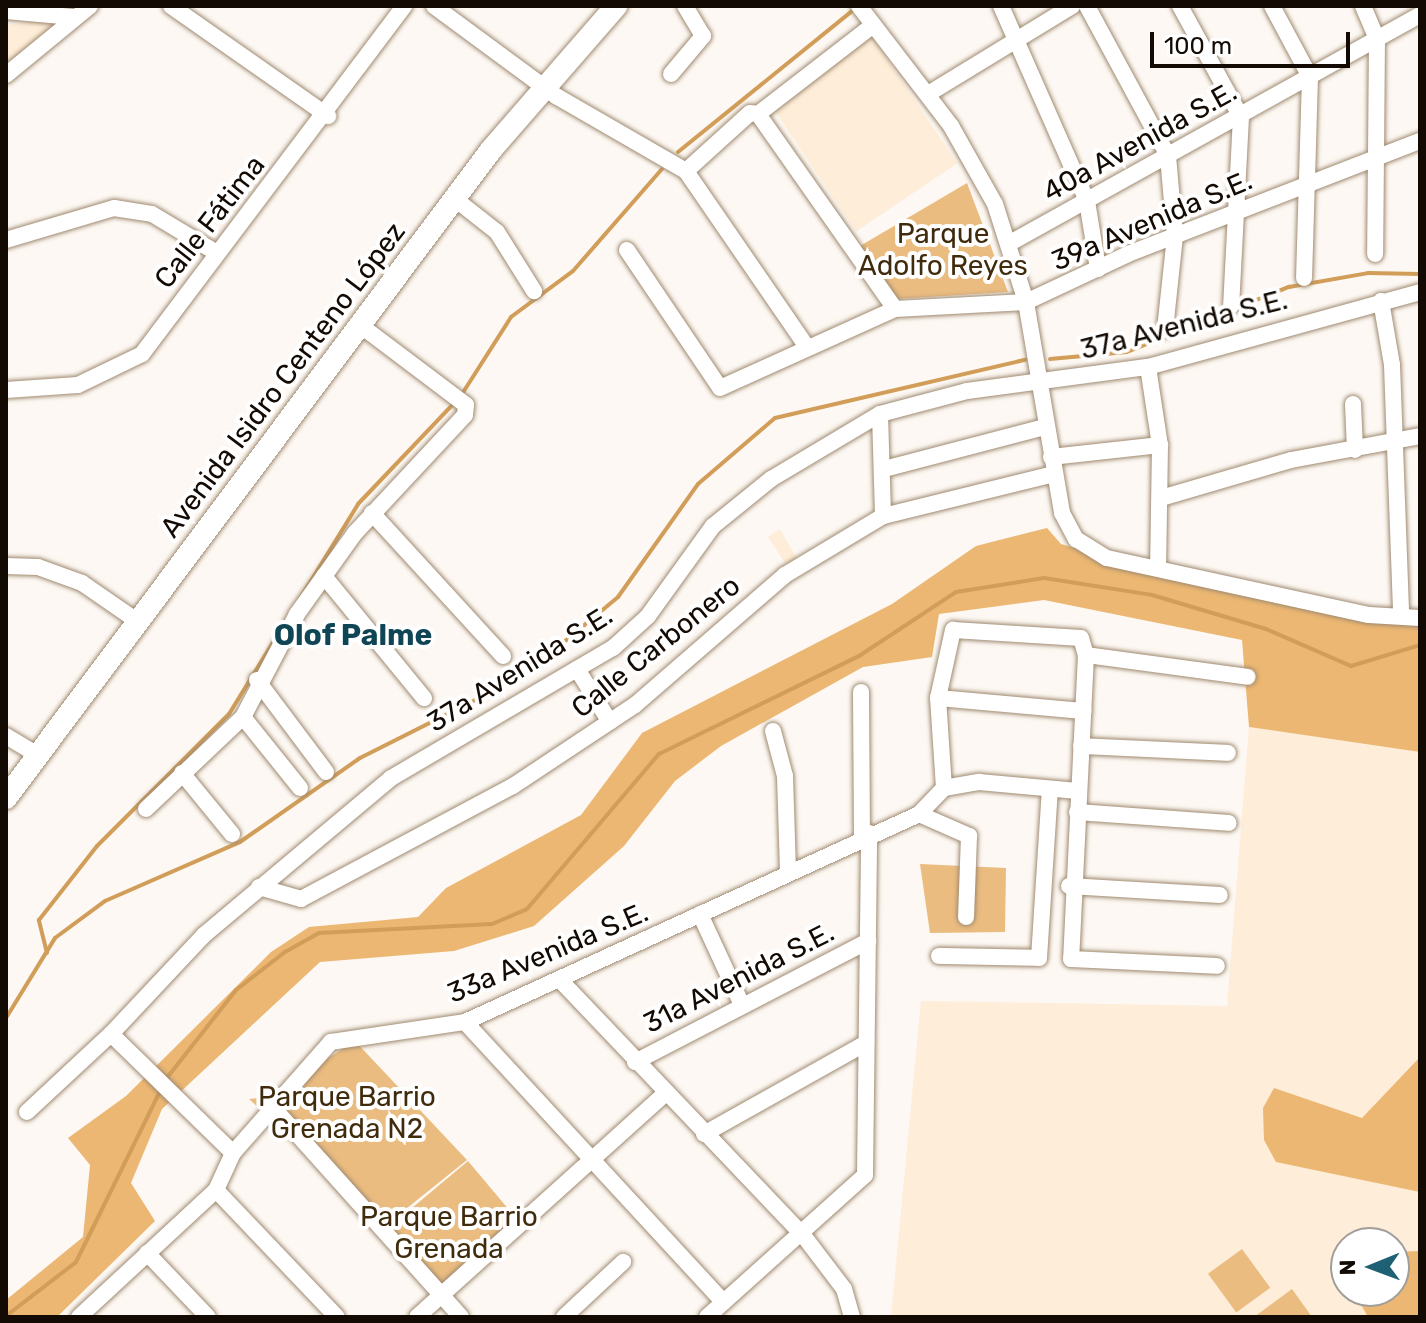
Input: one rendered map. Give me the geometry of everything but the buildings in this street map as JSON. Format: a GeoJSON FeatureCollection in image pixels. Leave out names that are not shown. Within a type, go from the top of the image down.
{"type":"FeatureCollection","features":[{"type":"Feature","properties":{"kind":"street"},"geometry":{"type":"LineString","coordinates":[[6,75],[90,6]]}},
{"type":"Feature","properties":{"kind":"street"},"geometry":{"type":"LineString","coordinates":[[171,6],[328,116]]}},
{"type":"Feature","properties":{"kind":"street","name":"Calle Fátima"},"geometry":{"type":"LineString","coordinates":[[6,390],[110,376],[142,354],[217,253],[328,116],[404,6]]}},
{"type":"Feature","properties":{"kind":"street"},"geometry":{"type":"LineString","coordinates":[[434,6],[543,84],[686,171],[807,347]]}},
{"type":"Feature","properties":{"kind":"street","name":"Avenida Isidro Centeno López"},"geometry":{"type":"LineString","coordinates":[[6,798],[543,84],[616,6]]}},
{"type":"Feature","properties":{"kind":"street"},"geometry":{"type":"LineString","coordinates":[[671,74],[703,36],[685,6]]}},
{"type":"Feature","properties":{"kind":"street"},"geometry":{"type":"LineString","coordinates":[[859,6],[976,162],[1010,243],[1026,302],[1033,360],[1054,474],[1076,539],[1099,556],[1420,618]]}},
{"type":"Feature","properties":{"kind":"street"},"geometry":{"type":"LineString","coordinates":[[1001,6],[1087,201],[1098,269]]}},
{"type":"Feature","properties":{"kind":"street"},"geometry":{"type":"LineString","coordinates":[[928,94],[1072,6]]}},
{"type":"Feature","properties":{"kind":"street"},"geometry":{"type":"LineString","coordinates":[[1087,6],[1168,156],[1175,236],[1165,329]]}},
{"type":"Feature","properties":{"kind":"street"},"geometry":{"type":"LineString","coordinates":[[1180,6],[1241,117],[1233,213],[1231,306]]}},
{"type":"Feature","properties":{"kind":"street"},"geometry":{"type":"LineString","coordinates":[[1272,6],[1310,77],[1304,278]]}},
{"type":"Feature","properties":{"kind":"street"},"geometry":{"type":"LineString","coordinates":[[1363,6],[1377,39],[1380,157],[1375,254]]}},
{"type":"Feature","properties":{"kind":"street"},"geometry":{"type":"LineString","coordinates":[[6,11],[73,17]]}},
{"type":"Feature","properties":{"kind":"street","name":"40a Avenida S.E."},"geometry":{"type":"LineString","coordinates":[[1010,243],[1420,15]]}},
{"type":"Feature","properties":{"kind":"street"},"geometry":{"type":"LineString","coordinates":[[686,171],[750,113],[758,114],[873,25]]}},
{"type":"Feature","properties":{"kind":"street"},"geometry":{"type":"LineString","coordinates":[[758,114],[895,309]]}},
{"type":"Feature","properties":{"kind":"street","name":"39a Avenida S.E."},"geometry":{"type":"LineString","coordinates":[[627,250],[720,388],[895,309],[1026,302],[1175,236],[1420,141]]}},
{"type":"Feature","properties":{"kind":"street"},"geometry":{"type":"LineString","coordinates":[[455,199],[497,232],[534,291]]}},
{"type":"Feature","properties":{"kind":"street"},"geometry":{"type":"LineString","coordinates":[[6,240],[114,208],[152,214],[217,253]]}},
{"type":"Feature","properties":{"kind":"street","name":"37a Avenida S.E."},"geometry":{"type":"LineString","coordinates":[[27,1112],[111,1034],[259,887],[391,778],[577,669],[648,616],[725,514],[880,414],[967,391],[1038,386],[1148,367],[1420,292]]}},
{"type":"Feature","properties":{"kind":"street"},"geometry":{"type":"LineString","coordinates":[[1381,301],[1396,442],[1401,616]]}},
{"type":"Feature","properties":{"kind":"street"},"geometry":{"type":"LineString","coordinates":[[146,809],[243,717],[257,680],[324,576],[372,513],[465,415],[459,400],[360,325]]}},
{"type":"Feature","properties":{"kind":"street"},"geometry":{"type":"LineString","coordinates":[[1148,367],[1160,445],[1158,567]]}},
{"type":"Feature","properties":{"kind":"street"},"geometry":{"type":"LineString","coordinates":[[1353,404],[1355,450]]}},
{"type":"Feature","properties":{"kind":"street"},"geometry":{"type":"LineString","coordinates":[[880,414],[888,468],[883,516]]}},
{"type":"Feature","properties":{"kind":"street"},"geometry":{"type":"LineString","coordinates":[[888,468],[1044,427]]}},
{"type":"Feature","properties":{"kind":"street"},"geometry":{"type":"LineString","coordinates":[[1161,498],[1420,436]]}},
{"type":"Feature","properties":{"kind":"street"},"geometry":{"type":"LineString","coordinates":[[1051,457],[1160,445]]}},
{"type":"Feature","properties":{"kind":"street","name":"Calle Carbonero"},"geometry":{"type":"LineString","coordinates":[[259,887],[301,899],[349,879],[610,722],[785,575],[883,516],[1054,474]]}},
{"type":"Feature","properties":{"kind":"street"},"geometry":{"type":"LineString","coordinates":[[372,513],[503,656]]}},
{"type":"Feature","properties":{"kind":"street"},"geometry":{"type":"LineString","coordinates":[[6,566],[38,567],[82,583],[140,623]]}},
{"type":"Feature","properties":{"kind":"street"},"geometry":{"type":"LineString","coordinates":[[324,576],[424,698]]}},
{"type":"Feature","properties":{"kind":"street"},"geometry":{"type":"LineString","coordinates":[[1078,791],[979,782],[944,788],[938,698],[953,630],[1072,633],[1086,655],[1077,812],[1069,886],[1071,959],[1217,966]]}},
{"type":"Feature","properties":{"kind":"street"},"geometry":{"type":"LineString","coordinates":[[1086,655],[1248,677]]}},
{"type":"Feature","properties":{"kind":"street"},"geometry":{"type":"LineString","coordinates":[[577,669],[610,722]]}},
{"type":"Feature","properties":{"kind":"street"},"geometry":{"type":"LineString","coordinates":[[257,680],[326,772]]}},
{"type":"Feature","properties":{"kind":"street"},"geometry":{"type":"LineString","coordinates":[[707,1317],[803,1235],[865,1175],[868,941],[861,692]]}},
{"type":"Feature","properties":{"kind":"street"},"geometry":{"type":"LineString","coordinates":[[938,698],[1083,711]]}},
{"type":"Feature","properties":{"kind":"street"},"geometry":{"type":"LineString","coordinates":[[243,717],[300,788]]}},
{"type":"Feature","properties":{"kind":"street"},"geometry":{"type":"LineString","coordinates":[[773,731],[785,776],[788,872]]}},
{"type":"Feature","properties":{"kind":"street"},"geometry":{"type":"LineString","coordinates":[[6,736],[38,755]]}},
{"type":"Feature","properties":{"kind":"street"},"geometry":{"type":"LineString","coordinates":[[1081,746],[1228,753]]}},
{"type":"Feature","properties":{"kind":"street"},"geometry":{"type":"LineString","coordinates":[[182,773],[232,834]]}},
{"type":"Feature","properties":{"kind":"street","name":"33a Avenida S.E."},"geometry":{"type":"LineString","coordinates":[[79,1317],[216,1190],[233,1153],[270,1104],[331,1042],[465,1022],[561,981],[866,834],[919,814],[944,788]]}},
{"type":"Feature","properties":{"kind":"street"},"geometry":{"type":"LineString","coordinates":[[939,956],[1039,958],[1041,838],[1050,789]]}},
{"type":"Feature","properties":{"kind":"street"},"geometry":{"type":"LineString","coordinates":[[1077,812],[1229,823]]}},
{"type":"Feature","properties":{"kind":"street"},"geometry":{"type":"LineString","coordinates":[[919,814],[969,836],[966,917]]}},
{"type":"Feature","properties":{"kind":"street"},"geometry":{"type":"LineString","coordinates":[[1069,886],[1220,895]]}},
{"type":"Feature","properties":{"kind":"street"},"geometry":{"type":"LineString","coordinates":[[700,914],[742,1005]]}},
{"type":"Feature","properties":{"kind":"street","name":"31a Avenida S.E."},"geometry":{"type":"LineString","coordinates":[[635,1062],[868,941]]}},
{"type":"Feature","properties":{"kind":"street"},"geometry":{"type":"LineString","coordinates":[[561,981],[665,1094],[803,1235],[844,1289],[852,1317]]}},
{"type":"Feature","properties":{"kind":"street"},"geometry":{"type":"LineString","coordinates":[[465,1022],[591,1155],[723,1302]]}},
{"type":"Feature","properties":{"kind":"street"},"geometry":{"type":"LineString","coordinates":[[111,1034],[233,1153]]}},
{"type":"Feature","properties":{"kind":"street"},"geometry":{"type":"LineString","coordinates":[[704,1134],[866,1043]]}},
{"type":"Feature","properties":{"kind":"street"},"geometry":{"type":"LineString","coordinates":[[417,1317],[591,1155],[665,1094]]}},
{"type":"Feature","properties":{"kind":"street"},"geometry":{"type":"LineString","coordinates":[[270,1104],[461,1317]]}},
{"type":"Feature","properties":{"kind":"street"},"geometry":{"type":"LineString","coordinates":[[216,1190],[337,1317]]}},
{"type":"Feature","properties":{"kind":"street"},"geometry":{"type":"LineString","coordinates":[[147,1253],[208,1317]]}},
{"type":"Feature","properties":{"kind":"street"},"geometry":{"type":"LineString","coordinates":[[564,1317],[623,1262]]}},
{"type":"Feature","properties":{"kind":"shaded area"},"geometry":{"type":"Polygon","coordinates":[[[73,17],[6,77],[6,25],[73,17]]]}},
{"type":"Feature","properties":{"kind":"shaded area"},"geometry":{"type":"Polygon","coordinates":[[[870,34],[957,163],[856,232],[769,102],[870,34]]]}},
{"type":"Feature","properties":{"kind":"shaded area"},"geometry":{"type":"Polygon","coordinates":[[[1047,528],[1061,544],[1107,558],[1420,619],[1420,752],[1249,727],[1242,640],[1044,600],[939,614],[932,657],[863,667],[721,746],[675,781],[624,846],[534,926],[454,951],[320,962],[162,1109],[131,1183],[155,1221],[57,1317],[6,1317],[6,1300],[83,1237],[90,1165],[68,1138],[126,1096],[271,952],[309,927],[418,917],[446,888],[581,815],[642,733],[892,604],[976,546],[1047,528]]]}},
{"type":"Feature","properties":{"kind":"shaded area"},"geometry":{"type":"Polygon","coordinates":[[[780,529],[800,564],[789,569],[768,537],[780,529]]]}},
{"type":"Feature","properties":{"kind":"shaded area"},"geometry":{"type":"Polygon","coordinates":[[[1249,727],[1420,752],[1420,1317],[891,1317],[921,1001],[1227,1006],[1249,727]]]}},
{"type":"Feature","properties":{"kind":"shaded area"},"geometry":{"type":"Polygon","coordinates":[[[1420,1057],[1420,1192],[1276,1162],[1264,1140],[1263,1108],[1274,1088],[1362,1118],[1420,1057]]]}},
{"type":"Feature","properties":{"kind":"shaded area"},"geometry":{"type":"Polygon","coordinates":[[[1410,1251],[1420,1251],[1420,1317],[1368,1317],[1362,1307],[1410,1307],[1410,1251]]]}},
{"type":"Feature","properties":{"kind":"green space","name":"Parque Adolfo Reyes"},"geometry":{"type":"Polygon","coordinates":[[[967,183],[1008,292],[896,299],[860,246],[967,183]]]}},
{"type":"Feature","properties":{"kind":"green space"},"geometry":{"type":"Polygon","coordinates":[[[920,864],[1006,868],[1005,932],[930,933],[920,864]]]}},
{"type":"Feature","properties":{"kind":"green space","name":"Parque Barrio Grenada N2"},"geometry":{"type":"Polygon","coordinates":[[[355,1041],[467,1160],[386,1225],[249,1099],[266,1097],[355,1041]]]}},
{"type":"Feature","properties":{"kind":"green space","name":"Parque Barrio Grenada"},"geometry":{"type":"Polygon","coordinates":[[[468,1161],[519,1222],[436,1292],[385,1231],[468,1161]]]}},
{"type":"Feature","properties":{"kind":"green space"},"geometry":{"type":"Polygon","coordinates":[[[1242,1249],[1270,1288],[1236,1313],[1208,1274],[1242,1249]]]}},
{"type":"Feature","properties":{"kind":"green space"},"geometry":{"type":"Polygon","coordinates":[[[1292,1289],[1312,1317],[1254,1317],[1292,1289]]]}},
{"type":"Feature","properties":{"kind":"waterway"},"geometry":{"type":"LineString","coordinates":[[678,152],[851,12]]}},
{"type":"Feature","properties":{"kind":"waterway"},"geometry":{"type":"LineString","coordinates":[[462,394],[511,317],[573,271],[662,169]]}},
{"type":"Feature","properties":{"kind":"waterway"},"geometry":{"type":"LineString","coordinates":[[1050,359],[1127,352],[1289,287],[1368,273],[1420,274]]}},
{"type":"Feature","properties":{"kind":"waterway"},"geometry":{"type":"LineString","coordinates":[[6,1018],[55,938],[105,901],[240,842],[360,758],[523,676],[618,597],[698,484],[775,418],[1025,360]]}},
{"type":"Feature","properties":{"kind":"waterway"},"geometry":{"type":"LineString","coordinates":[[47,953],[39,920],[97,846],[229,714],[358,504],[456,401]]}},
{"type":"Feature","properties":{"kind":"waterway"},"geometry":{"type":"LineString","coordinates":[[166,1079],[236,990],[285,952],[319,933],[492,924],[527,909],[659,754],[859,656],[956,592],[1044,578],[1152,595],[1266,629],[1351,666],[1420,645]]}},
{"type":"Feature","properties":{"kind":"waterway"},"geometry":{"type":"LineString","coordinates":[[6,1316],[76,1262],[160,1091]]}},
{"type":"Feature","properties":{"kind":"district","name":"Olof Palme"},"geometry":{"type":"Point","coordinates":[353,635]}}]}
